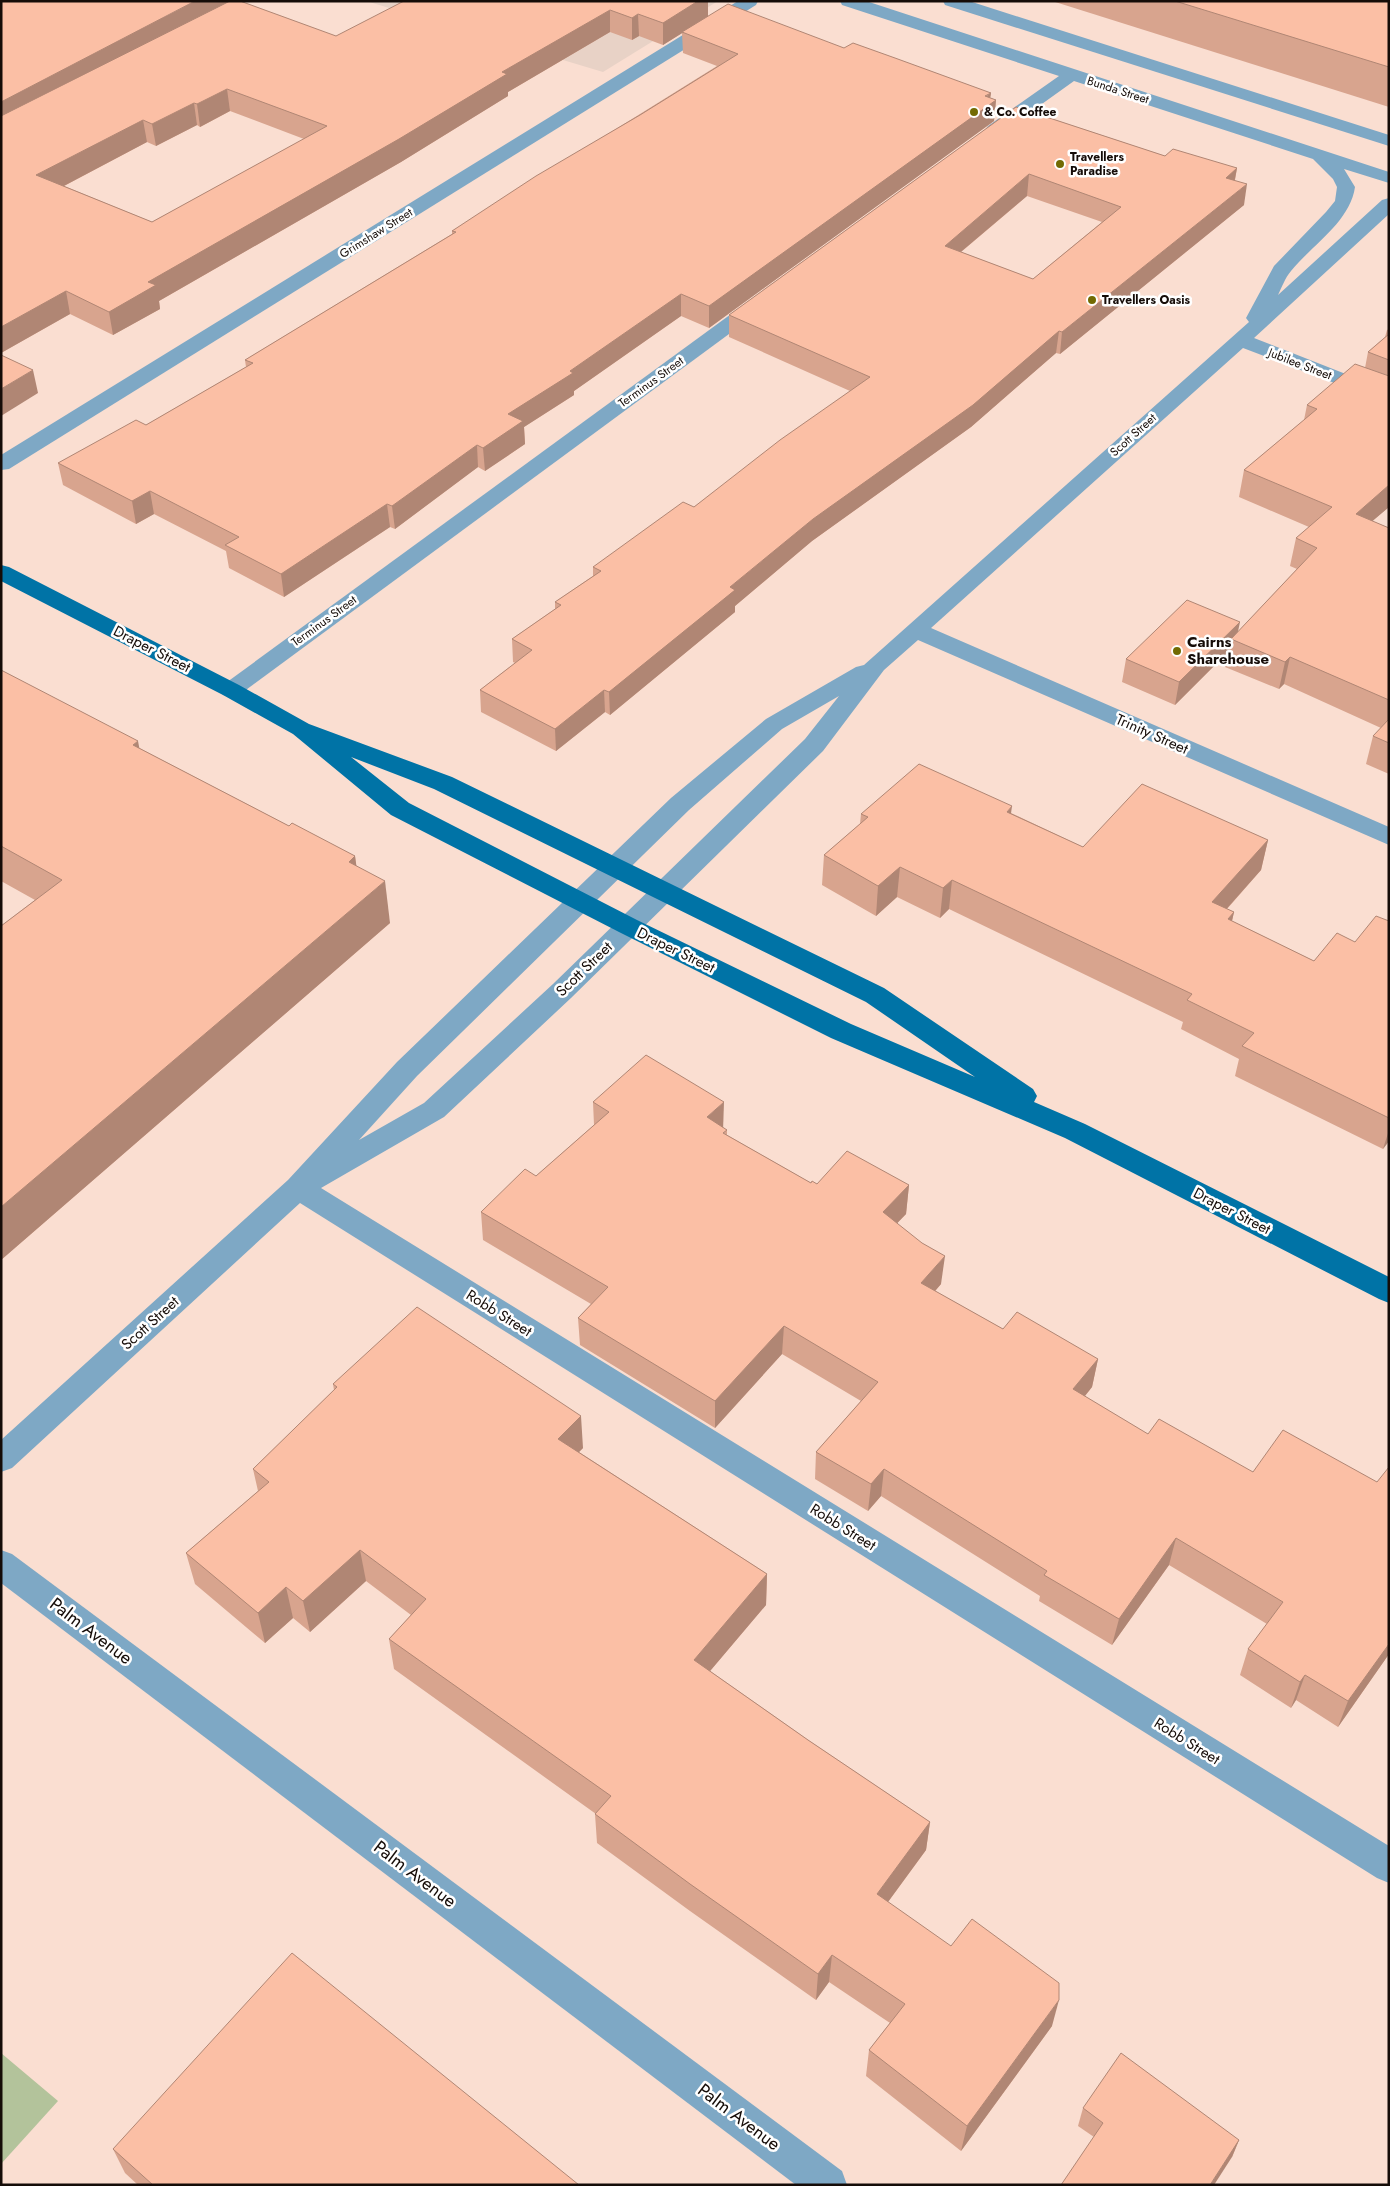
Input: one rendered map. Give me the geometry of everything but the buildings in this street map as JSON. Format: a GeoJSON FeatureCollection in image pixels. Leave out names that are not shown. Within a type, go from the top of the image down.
{"type":"FeatureCollection","features":[{"type":"Feature","properties":{"kind":"main road","name":"Draper Street"},"geometry":{"type":"LineString","coordinates":[[1,572],[231,690],[301,729],[443,783],[875,995],[1075,1131]]}},
{"type":"Feature","properties":{"kind":"main road","name":"Draper Street"},"geometry":{"type":"LineString","coordinates":[[301,729],[400,810],[628,926],[841,1031],[1075,1131],[1389,1291]]}},
{"type":"Feature","properties":{"kind":"street","name":"Grimshaw Street"},"geometry":{"type":"LineString","coordinates":[[1,464],[750,1]]}},
{"type":"Feature","properties":{"kind":"street","name":"Bunda Street"},"geometry":{"type":"LineString","coordinates":[[848,1],[1389,178]]}},
{"type":"Feature","properties":{"kind":"street"},"geometry":{"type":"LineString","coordinates":[[951,1],[1389,141]]}},
{"type":"Feature","properties":{"kind":"street"},"geometry":{"type":"LineString","coordinates":[[970,42],[962,24],[964,17],[973,9]]}},
{"type":"Feature","properties":{"kind":"street"},"geometry":{"type":"LineString","coordinates":[[977,143],[1071,74]]}},
{"type":"Feature","properties":{"kind":"street"},"geometry":{"type":"LineString","coordinates":[[1244,336],[1281,270],[1333,216],[1344,201],[1346,187],[1341,177],[1318,154]]}},
{"type":"Feature","properties":{"kind":"street","name":"Scott Street"},"geometry":{"type":"LineString","coordinates":[[298,1188],[434,1110],[628,926],[814,745],[876,665],[1389,204]]}},
{"type":"Feature","properties":{"kind":"street","name":"Terminus Street"},"geometry":{"type":"LineString","coordinates":[[231,690],[776,290]]}},
{"type":"Feature","properties":{"kind":"street","name":"Jubilee Street"},"geometry":{"type":"LineString","coordinates":[[1244,336],[1389,398]]}},
{"type":"Feature","properties":{"kind":"street","name":"Trinity Street"},"geometry":{"type":"LineString","coordinates":[[916,630],[1389,838]]}},
{"type":"Feature","properties":{"kind":"street","name":"Scott Street"},"geometry":{"type":"LineString","coordinates":[[1,1459],[298,1188],[407,1069],[680,804],[774,724],[876,665]]}},
{"type":"Feature","properties":{"kind":"street","name":"Robb Street"},"geometry":{"type":"LineString","coordinates":[[298,1188],[1389,1866]]}},
{"type":"Feature","properties":{"kind":"street","name":"Palm Avenue"},"geometry":{"type":"LineString","coordinates":[[1,1564],[828,2185]]}},
{"type":"Feature","properties":{"kind":"shaded area"},"geometry":{"type":"Polygon","coordinates":[[[366,1],[718,1],[603,72],[366,1]]]}},
{"type":"Feature","properties":{"kind":"green space"},"geometry":{"type":"Polygon","coordinates":[[[1,2053],[58,2101],[1,2164],[1,2053]]]}},
{"type":"Feature","properties":{"kind":"place","name":"& Co. Coffee"},"geometry":{"type":"Point","coordinates":[974,112]}},
{"type":"Feature","properties":{"kind":"place","name":"Travellers Paradise"},"geometry":{"type":"Point","coordinates":[1060,164]}},
{"type":"Feature","properties":{"kind":"place","name":"Travellers Oasis"},"geometry":{"type":"Point","coordinates":[1092,300]}},
{"type":"Feature","properties":{"kind":"place","name":"Cairns Sharehouse"},"geometry":{"type":"Point","coordinates":[1177,651]}}]}
